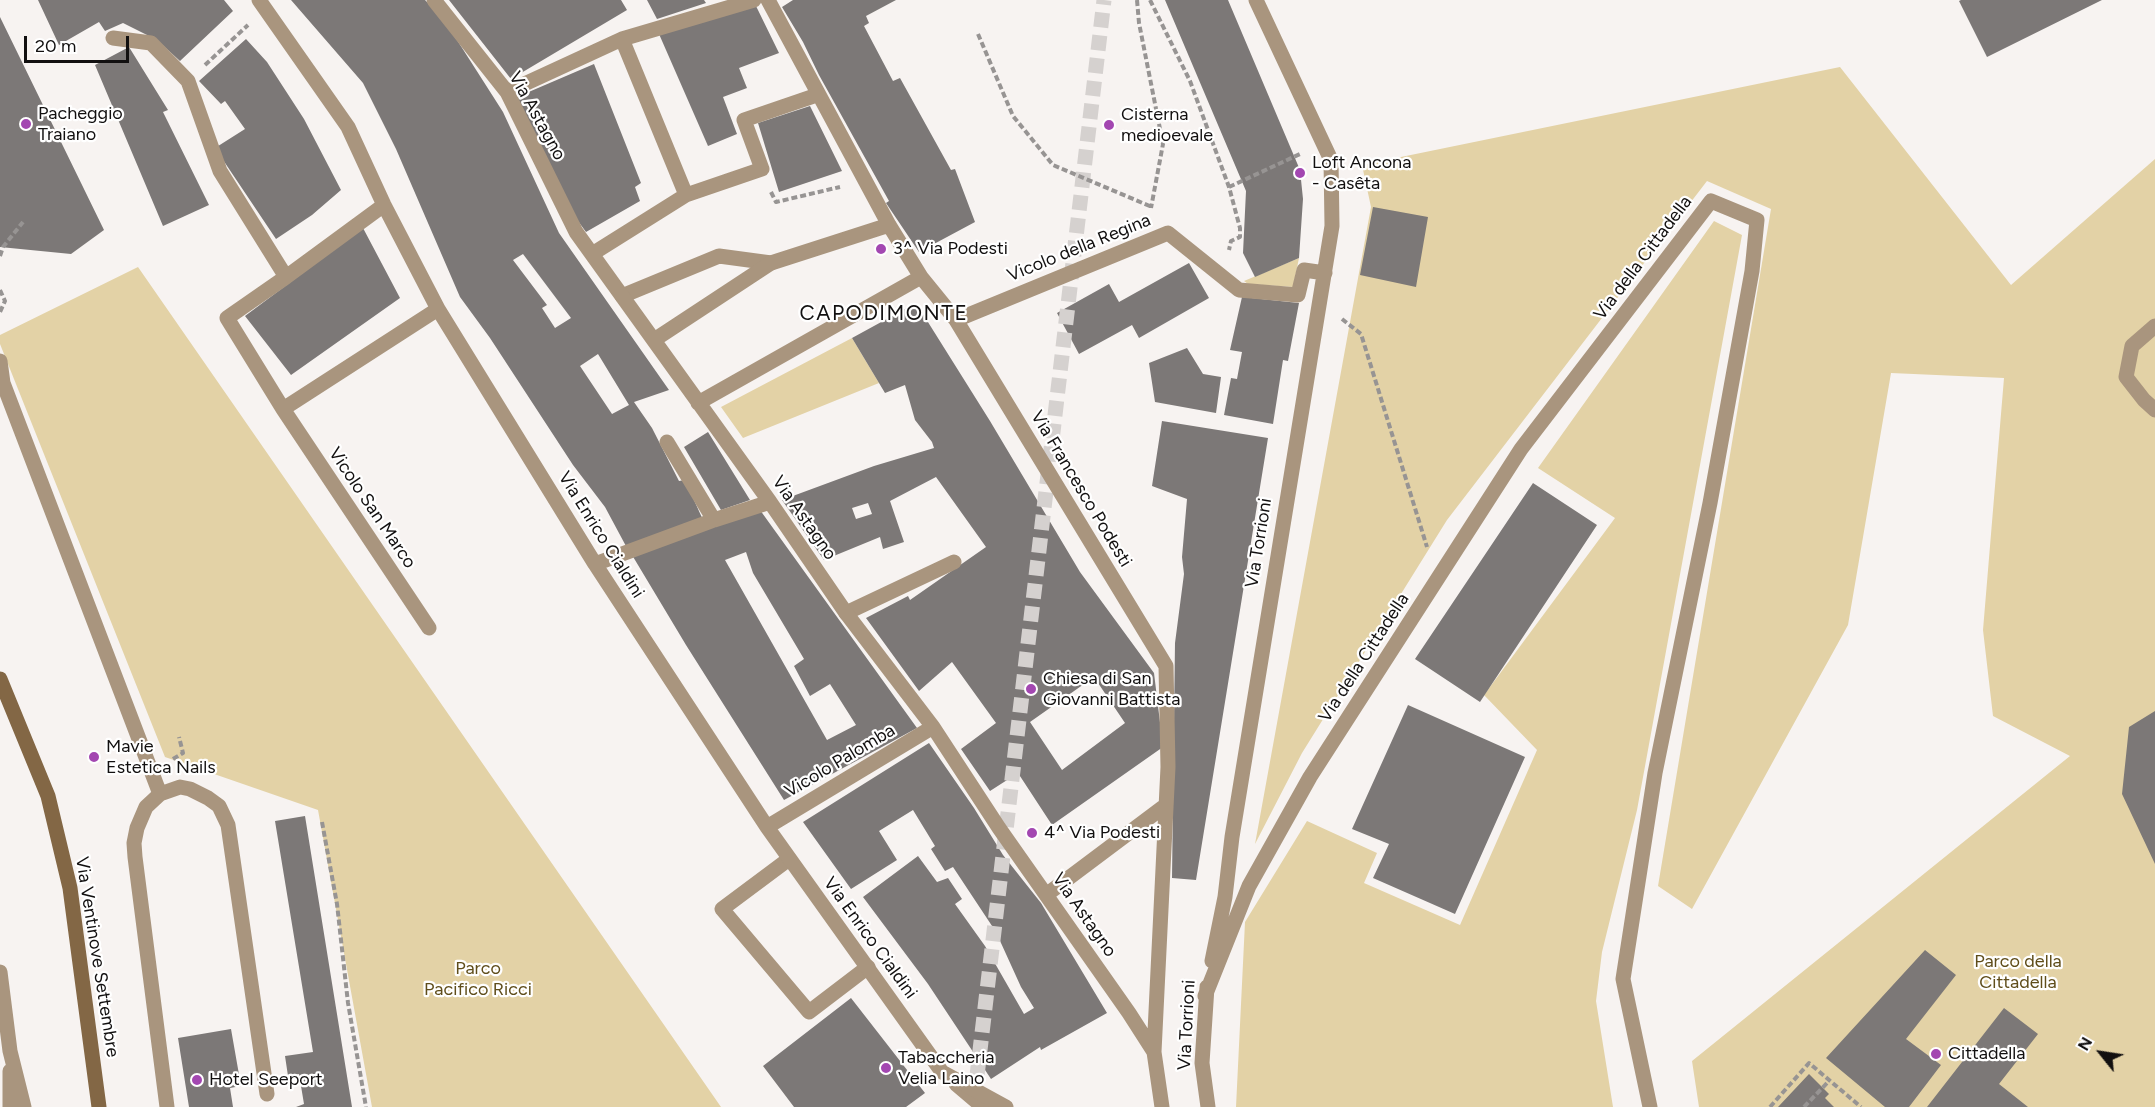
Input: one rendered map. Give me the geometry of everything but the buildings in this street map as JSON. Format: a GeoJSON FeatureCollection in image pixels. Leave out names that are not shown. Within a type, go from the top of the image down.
{"type":"FeatureCollection","features":[{"type":"Feature","properties":{"kind":"street","name":"Via Astagno"},"geometry":{"type":"LineString","coordinates":[[434,0],[507,93],[576,232],[770,502],[846,613],[933,727],[999,828],[1154,1052]]}},
{"type":"Feature","properties":{"kind":"street"},"geometry":{"type":"LineString","coordinates":[[507,93],[622,39],[754,0]]}},
{"type":"Feature","properties":{"kind":"street","name":"Via Francesco Podesti"},"geometry":{"type":"LineString","coordinates":[[768,0],[817,95],[889,225],[921,277],[956,320],[1166,666],[1168,767],[1154,1052]]}},
{"type":"Feature","properties":{"kind":"street","name":"Via Torrioni"},"geometry":{"type":"LineString","coordinates":[[1208,1107],[1202,1063],[1205,996],[1224,897],[1332,226],[1331,160],[1256,0]]}},
{"type":"Feature","properties":{"kind":"street","name":"Via Enrico Cialdini"},"geometry":{"type":"LineString","coordinates":[[262,4],[348,127],[384,204],[438,309],[595,564],[766,827],[942,1072]]}},
{"type":"Feature","properties":{"kind":"street"},"geometry":{"type":"LineString","coordinates":[[113,38],[151,43],[188,81],[220,171],[286,277]]}},
{"type":"Feature","properties":{"kind":"street"},"geometry":{"type":"LineString","coordinates":[[622,39],[686,195]]}},
{"type":"Feature","properties":{"kind":"street"},"geometry":{"type":"LineString","coordinates":[[592,254],[686,195],[762,169],[744,120],[817,95]]}},
{"type":"Feature","properties":{"kind":"street","name":"Via della Cittadella"},"geometry":{"type":"LineString","coordinates":[[1205,996],[1254,876],[1310,777],[1521,449],[1711,201],[1757,220],[1752,271],[1710,503],[1655,773],[1623,979],[1650,1107]]}},
{"type":"Feature","properties":{"kind":"street","name":"Vicolo San Marco"},"geometry":{"type":"LineString","coordinates":[[384,204],[227,318],[283,409],[429,628]]}},
{"type":"Feature","properties":{"kind":"street"},"geometry":{"type":"LineString","coordinates":[[654,340],[771,263],[889,225]]}},
{"type":"Feature","properties":{"kind":"street","name":"Vicolo della Regina"},"geometry":{"type":"LineString","coordinates":[[956,320],[1168,233],[1239,290],[1298,295],[1304,270],[1325,273]]}},
{"type":"Feature","properties":{"kind":"street"},"geometry":{"type":"LineString","coordinates":[[622,296],[719,256],[771,263]]}},
{"type":"Feature","properties":{"kind":"street"},"geometry":{"type":"LineString","coordinates":[[698,403],[921,277]]}},
{"type":"Feature","properties":{"kind":"street"},"geometry":{"type":"LineString","coordinates":[[283,409],[438,309]]}},
{"type":"Feature","properties":{"kind":"street"},"geometry":{"type":"LineString","coordinates":[[2155,326],[2132,346],[2126,377],[2155,410]]}},
{"type":"Feature","properties":{"kind":"street"},"geometry":{"type":"LineString","coordinates":[[0,361],[3,383],[160,794]]}},
{"type":"Feature","properties":{"kind":"street"},"geometry":{"type":"LineString","coordinates":[[668,442],[714,520]]}},
{"type":"Feature","properties":{"kind":"street"},"geometry":{"type":"LineString","coordinates":[[595,564],[770,502]]}},
{"type":"Feature","properties":{"kind":"street"},"geometry":{"type":"LineString","coordinates":[[846,613],[954,562]]}},
{"type":"Feature","properties":{"kind":"street","name":"Via Ventinove Settembre"},"geometry":{"type":"LineString","coordinates":[[0,679],[48,796],[70,888],[99,1107]]}},
{"type":"Feature","properties":{"kind":"street","name":"Vicolo Palomba"},"geometry":{"type":"LineString","coordinates":[[766,827],[933,727]]}},
{"type":"Feature","properties":{"kind":"street"},"geometry":{"type":"LineString","coordinates":[[167,1107],[134,843],[146,807],[160,794],[180,788],[201,793],[219,806],[228,825],[267,1094]]}},
{"type":"Feature","properties":{"kind":"street"},"geometry":{"type":"LineString","coordinates":[[1046,895],[1166,805]]}},
{"type":"Feature","properties":{"kind":"street"},"geometry":{"type":"LineString","coordinates":[[789,859],[722,909],[809,1012],[868,967]]}},
{"type":"Feature","properties":{"kind":"street"},"geometry":{"type":"LineString","coordinates":[[0,972],[10,1056],[10,1100],[3,1107]]}},
{"type":"Feature","properties":{"kind":"street"},"geometry":{"type":"LineString","coordinates":[[1154,1052],[1162,1107]]}},
{"type":"Feature","properties":{"kind":"street"},"geometry":{"type":"LineString","coordinates":[[10,1056],[24,1107]]}},
{"type":"Feature","properties":{"kind":"street"},"geometry":{"type":"LineString","coordinates":[[942,1072],[983,1107]]}},
{"type":"Feature","properties":{"kind":"street"},"geometry":{"type":"LineString","coordinates":[[942,1072],[1006,1107]]}},
{"type":"Feature","properties":{"kind":"path"},"geometry":{"type":"LineString","coordinates":[[1137,0],[1138,23],[1163,144],[1146,242]]}},
{"type":"Feature","properties":{"kind":"path"},"geometry":{"type":"LineString","coordinates":[[1150,0],[1186,72],[1229,187],[1240,228],[1240,237],[1234,239]]}},
{"type":"Feature","properties":{"kind":"path"},"geometry":{"type":"LineString","coordinates":[[188,81],[262,4]]}},
{"type":"Feature","properties":{"kind":"path"},"geometry":{"type":"LineString","coordinates":[[978,34],[1013,116],[1053,165],[1152,207]]}},
{"type":"Feature","properties":{"kind":"path"},"geometry":{"type":"LineString","coordinates":[[1229,187],[1323,144]]}},
{"type":"Feature","properties":{"kind":"path"},"geometry":{"type":"LineString","coordinates":[[762,169],[776,202],[838,188],[861,175]]}},
{"type":"Feature","properties":{"kind":"path"},"geometry":{"type":"LineString","coordinates":[[0,256],[3,247],[23,222]]}},
{"type":"Feature","properties":{"kind":"path"},"geometry":{"type":"LineString","coordinates":[[0,290],[5,301],[0,312]]}},
{"type":"Feature","properties":{"kind":"path"},"geometry":{"type":"LineString","coordinates":[[1320,302],[1361,334],[1438,579]]}},
{"type":"Feature","properties":{"kind":"path"},"geometry":{"type":"LineString","coordinates":[[322,822],[337,904],[348,1004],[366,1107]]}},
{"type":"Feature","properties":{"kind":"path"},"geometry":{"type":"LineString","coordinates":[[1770,1107],[1809,1063],[1861,1107]]}},
{"type":"Feature","properties":{"kind":"path"},"geometry":{"type":"LineString","coordinates":[[1804,1107],[1829,1081]]}},
{"type":"Feature","properties":{"kind":"green space","name":"Parco della Cittadella"},"geometry":{"type":"Polygon","coordinates":[[[1840,67],[2011,285],[2155,159],[2155,1107],[1699,1107],[1692,1061],[2070,756],[1993,716],[1983,630],[2004,378],[1891,373],[1848,625],[1692,909],[1658,886],[1771,209],[1707,181],[1447,520],[1302,753],[1255,844],[1371,207],[1362,165],[1840,67]]]}},
{"type":"Feature","properties":{"kind":"green space"},"geometry":{"type":"Polygon","coordinates":[[[1714,221],[1742,235],[1637,810],[1602,952],[1596,1001],[1613,1107],[1236,1107],[1245,922],[1307,821],[1377,853],[1364,883],[1460,925],[1537,750],[1484,695],[1615,518],[1538,468],[1714,221]]]}},
{"type":"Feature","properties":{"kind":"green space"},"geometry":{"type":"Polygon","coordinates":[[[1299,258],[1293,287],[1248,284],[1244,281],[1299,258]]]}},
{"type":"Feature","properties":{"kind":"green space","name":"Parco Pacifico Ricci"},"geometry":{"type":"Polygon","coordinates":[[[138,267],[721,1107],[372,1107],[318,810],[165,757],[0,344],[0,335],[138,267]]]}},
{"type":"Feature","properties":{"kind":"green space"},"geometry":{"type":"Polygon","coordinates":[[[852,338],[879,383],[743,438],[721,407],[852,338]]]}},
{"type":"Feature","properties":{"kind":"tunnel"},"geometry":{"type":"LineString","coordinates":[[974,1101],[1104,0]]}},
{"type":"Feature","properties":{"kind":"place","name":"Pacheggio Traiano"},"geometry":{"type":"Point","coordinates":[26,124]}},
{"type":"Feature","properties":{"kind":"place","name":"Cisterna medioevale"},"geometry":{"type":"Point","coordinates":[1109,125]}},
{"type":"Feature","properties":{"kind":"place","name":"Loft Ancona - Casêta"},"geometry":{"type":"Point","coordinates":[1300,173]}},
{"type":"Feature","properties":{"kind":"place","name":"3^ Via Podesti"},"geometry":{"type":"Point","coordinates":[881,249]}},
{"type":"Feature","properties":{"kind":"place","name":"Chiesa di San Giovanni Battista"},"geometry":{"type":"Point","coordinates":[1031,689]}},
{"type":"Feature","properties":{"kind":"place","name":"Mavie Estetica Nails"},"geometry":{"type":"Point","coordinates":[94,757]}},
{"type":"Feature","properties":{"kind":"place","name":"4^ Via Podesti"},"geometry":{"type":"Point","coordinates":[1032,833]}},
{"type":"Feature","properties":{"kind":"place","name":"Cittadella"},"geometry":{"type":"Point","coordinates":[1936,1054]}},
{"type":"Feature","properties":{"kind":"place","name":"Tabaccheria Velia Laino"},"geometry":{"type":"Point","coordinates":[886,1068]}},
{"type":"Feature","properties":{"kind":"place","name":"Hotel Seeport"},"geometry":{"type":"Point","coordinates":[197,1080]}},
{"type":"Feature","properties":{"kind":"district","name":"CAPODIMONTE"},"geometry":{"type":"Point","coordinates":[884,314]}}]}
